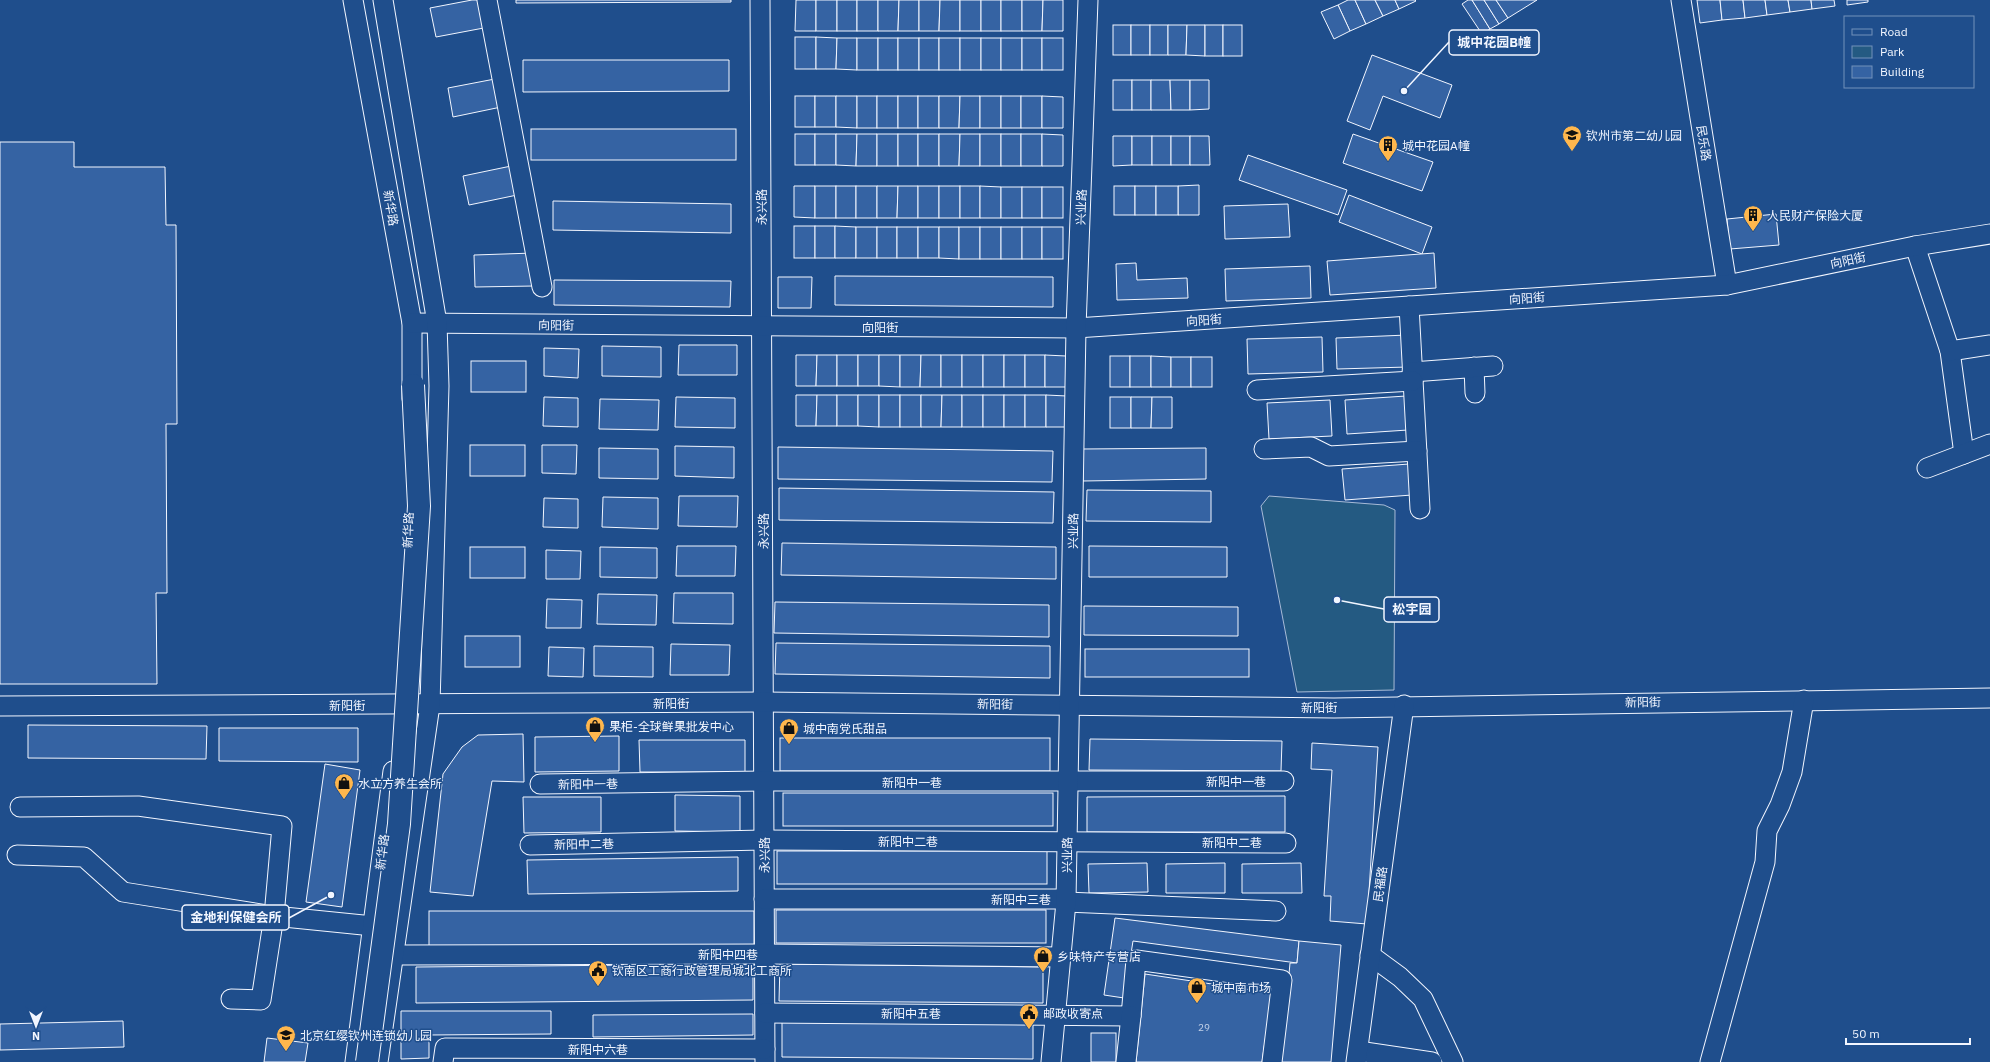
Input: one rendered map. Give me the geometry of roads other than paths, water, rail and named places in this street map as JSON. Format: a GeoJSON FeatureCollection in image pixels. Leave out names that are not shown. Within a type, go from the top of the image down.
{"type":"FeatureCollection","features":[{"type":"Feature","properties":{"kind":"main road"},"geometry":{"type":"LineString","coordinates":[[367,1062],[400,824],[419,506],[413,385]]}},
{"type":"Feature","properties":{"kind":"street","name":"新华路"},"geometry":{"type":"LineString","coordinates":[[353,0],[412,323],[413,385],[402,705],[355,1062]]}},
{"type":"Feature","properties":{"kind":"street"},"geometry":{"type":"LineString","coordinates":[[378,1062],[430,704],[439,386],[437,323],[383,0]]}},
{"type":"Feature","properties":{"kind":"street"},"geometry":{"type":"LineString","coordinates":[[487,0],[542,287]]}},
{"type":"Feature","properties":{"kind":"street","name":"永兴路"},"geometry":{"type":"LineString","coordinates":[[760,0],[765,1056]]}},
{"type":"Feature","properties":{"kind":"street","name":"兴业路"},"geometry":{"type":"LineString","coordinates":[[1051,1062],[1066,902],[1076,328],[1088,0]]}},
{"type":"Feature","properties":{"kind":"street","name":"民乐路"},"geometry":{"type":"LineString","coordinates":[[1681,0],[1727,285]]}},
{"type":"Feature","properties":{"kind":"street","name":"向阳街"},"geometry":{"type":"LineString","coordinates":[[412,323],[1076,328],[1727,285],[1915,246],[1990,234]]}},
{"type":"Feature","properties":{"kind":"street"},"geometry":{"type":"LineString","coordinates":[[1915,246],[1950,351],[1964,454]]}},
{"type":"Feature","properties":{"kind":"street"},"geometry":{"type":"LineString","coordinates":[[1409,306],[1420,508]]}},
{"type":"Feature","properties":{"kind":"street"},"geometry":{"type":"LineString","coordinates":[[1950,351],[1990,345]]}},
{"type":"Feature","properties":{"kind":"street"},"geometry":{"type":"LineString","coordinates":[[1257,390],[1413,376],[1474,367],[1493,366]]}},
{"type":"Feature","properties":{"kind":"street"},"geometry":{"type":"LineString","coordinates":[[1474,367],[1475,393]]}},
{"type":"Feature","properties":{"kind":"street"},"geometry":{"type":"LineString","coordinates":[[1927,468],[1990,444]]}},
{"type":"Feature","properties":{"kind":"street"},"geometry":{"type":"LineString","coordinates":[[1264,449],[1311,447],[1330,456],[1416,451]]}},
{"type":"Feature","properties":{"kind":"street","name":"新阳街"},"geometry":{"type":"LineString","coordinates":[[0,706],[763,702],[1334,708],[1404,705],[1990,698]]}},
{"type":"Feature","properties":{"kind":"street"},"geometry":{"type":"LineString","coordinates":[[1710,1062],[1764,862],[1767,831],[1780,805],[1792,772],[1804,700]]}},
{"type":"Feature","properties":{"kind":"street","name":"民福路"},"geometry":{"type":"LineString","coordinates":[[1357,1057],[1404,705]]}},
{"type":"Feature","properties":{"kind":"street","name":"新阳中一巷"},"geometry":{"type":"LineString","coordinates":[[540,784],[764,781],[1284,781]]}},
{"type":"Feature","properties":{"kind":"street"},"geometry":{"type":"LineString","coordinates":[[20,807],[138,806],[282,826],[274,916],[261,1000],[231,998]]}},
{"type":"Feature","properties":{"kind":"street","name":"新阳中二巷"},"geometry":{"type":"LineString","coordinates":[[530,844],[764,840],[1286,843]]}},
{"type":"Feature","properties":{"kind":"street"},"geometry":{"type":"LineString","coordinates":[[17,855],[84,857],[123,892],[274,916],[373,926]]}},
{"type":"Feature","properties":{"kind":"street","name":"新阳中三巷"},"geometry":{"type":"LineString","coordinates":[[764,899],[1058,899],[1066,902],[1276,911]]}},
{"type":"Feature","properties":{"kind":"street","name":"新阳中四巷"},"geometry":{"type":"LineString","coordinates":[[394,955],[765,954],[1061,956]]}},
{"type":"Feature","properties":{"kind":"street"},"geometry":{"type":"LineString","coordinates":[[1370,955],[1400,977],[1423,998],[1453,1062]]}},
{"type":"Feature","properties":{"kind":"street"},"geometry":{"type":"LineString","coordinates":[[1126,1062],[1136,960],[1282,980],[1272,1062]]}},
{"type":"Feature","properties":{"kind":"street","name":"新阳中五巷"},"geometry":{"type":"LineString","coordinates":[[765,1012],[1131,1016]]}},
{"type":"Feature","properties":{"kind":"street","name":"新阳中六巷"},"geometry":{"type":"LineString","coordinates":[[443,1062],[445,1048],[765,1056]]}},
{"type":"Feature","properties":{"kind":"street"},"geometry":{"type":"LineString","coordinates":[[1357,1057],[1432,1062]]}},
{"type":"Feature","properties":{"kind":"place","name":"城中花园B幢"},"geometry":{"type":"Point","coordinates":[1404,91]}},
{"type":"Feature","properties":{"kind":"place","name":"钦州市第二幼儿园"},"geometry":{"type":"Point","coordinates":[1572,152]}},
{"type":"Feature","properties":{"kind":"place","name":"城中花园A幢"},"geometry":{"type":"Point","coordinates":[1388,162]}},
{"type":"Feature","properties":{"kind":"place","name":"人民财产保险大厦"},"geometry":{"type":"Point","coordinates":[1753,232]}},
{"type":"Feature","properties":{"kind":"place","name":"松宇园"},"geometry":{"type":"Point","coordinates":[1337,600]}},
{"type":"Feature","properties":{"kind":"place","name":"果柜-全球鲜果批发中心"},"geometry":{"type":"Point","coordinates":[595,743]}},
{"type":"Feature","properties":{"kind":"place","name":"城中南党氏甜品"},"geometry":{"type":"Point","coordinates":[789,745]}},
{"type":"Feature","properties":{"kind":"place","name":"水立方养生会所"},"geometry":{"type":"Point","coordinates":[344,800]}},
{"type":"Feature","properties":{"kind":"place","name":"金地利保健会所"},"geometry":{"type":"Point","coordinates":[331,895]}},
{"type":"Feature","properties":{"kind":"place","name":"乡味特产专营店"},"geometry":{"type":"Point","coordinates":[1043,973]}},
{"type":"Feature","properties":{"kind":"place","name":"钦南区工商行政管理局城北工商所"},"geometry":{"type":"Point","coordinates":[598,987]}},
{"type":"Feature","properties":{"kind":"place","name":"城中南市场"},"geometry":{"type":"Point","coordinates":[1197,1004]}},
{"type":"Feature","properties":{"kind":"place","name":"邮政收寄点"},"geometry":{"type":"Point","coordinates":[1029,1030]}},
{"type":"Feature","properties":{"kind":"place","name":"北京红缨钦州连锁幼儿园"},"geometry":{"type":"Point","coordinates":[286,1052]}}]}
